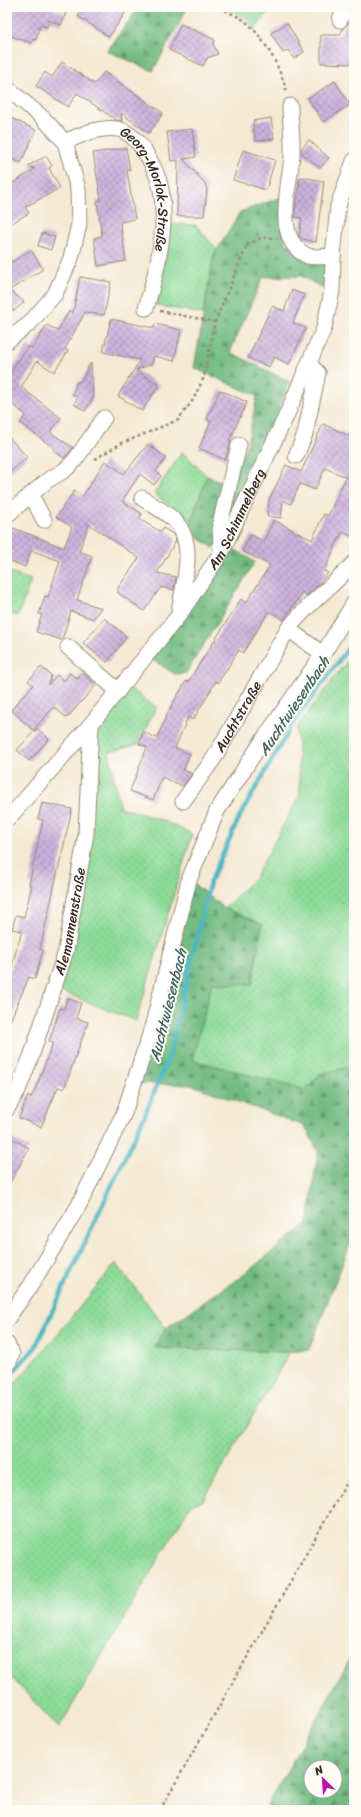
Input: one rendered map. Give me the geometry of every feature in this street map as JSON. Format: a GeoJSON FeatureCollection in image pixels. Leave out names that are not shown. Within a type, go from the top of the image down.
{"type":"FeatureCollection","features":[{"type":"Feature","properties":{"kind":"street"},"geometry":{"type":"LineString","coordinates":[[7,88],[43,118],[65,142],[78,190],[79,224],[71,258],[56,294],[29,324],[7,341]]}},
{"type":"Feature","properties":{"kind":"street"},"geometry":{"type":"LineString","coordinates":[[290,106],[292,154],[285,224],[288,238],[297,249],[310,256],[333,256]]}},
{"type":"Feature","properties":{"kind":"street","name":"Georg-Morlok-Straße"},"geometry":{"type":"LineString","coordinates":[[65,142],[88,132],[118,129],[139,142],[153,166],[162,197],[162,229],[155,279],[146,308]]}},
{"type":"Feature","properties":{"kind":"street","name":"Am Schimmelberg"},"geometry":{"type":"LineString","coordinates":[[7,820],[91,724],[179,615],[221,553],[288,414],[324,328],[332,292],[333,256],[338,206],[354,161]]}},
{"type":"Feature","properties":{"kind":"street"},"geometry":{"type":"LineString","coordinates":[[296,456],[305,434],[318,373],[309,364]]}},
{"type":"Feature","properties":{"kind":"street"},"geometry":{"type":"LineString","coordinates":[[7,516],[48,480],[65,470],[75,460],[104,418]]}},
{"type":"Feature","properties":{"kind":"street"},"geometry":{"type":"LineString","coordinates":[[221,553],[220,524],[239,445]]}},
{"type":"Feature","properties":{"kind":"street"},"geometry":{"type":"LineString","coordinates":[[30,495],[44,520]]}},
{"type":"Feature","properties":{"kind":"street"},"geometry":{"type":"LineString","coordinates":[[142,498],[172,519],[181,528],[186,541],[187,555],[179,615]]}},
{"type":"Feature","properties":{"kind":"street","name":"Auchtstraße"},"geometry":{"type":"LineString","coordinates":[[183,801],[214,758],[288,629],[298,615],[338,580],[354,563]]}},
{"type":"Feature","properties":{"kind":"street"},"geometry":{"type":"LineString","coordinates":[[7,1319],[31,1285],[79,1205],[124,1113],[152,1028],[189,880],[217,812],[264,737],[323,654],[354,602]]}},
{"type":"Feature","properties":{"kind":"street"},"geometry":{"type":"LineString","coordinates":[[288,629],[323,654]]}},
{"type":"Feature","properties":{"kind":"street"},"geometry":{"type":"LineString","coordinates":[[68,647],[118,691]]}},
{"type":"Feature","properties":{"kind":"street","name":"Alemannenstraße"},"geometry":{"type":"LineString","coordinates":[[7,1109],[18,1090],[32,1054],[66,951],[86,834],[91,724]]}},
{"type":"Feature","properties":{"kind":"street"},"geometry":{"type":"LineString","coordinates":[[7,1344],[12,1354],[7,1367]]}},
{"type":"Feature","properties":{"kind":"path"},"geometry":{"type":"LineString","coordinates":[[220,7],[245,22],[261,41],[277,65],[285,83],[290,106]]}},
{"type":"Feature","properties":{"kind":"path"},"geometry":{"type":"LineString","coordinates":[[89,462],[120,444],[178,420],[192,400],[204,377],[215,322],[246,245],[261,238],[288,238]]}},
{"type":"Feature","properties":{"kind":"path"},"geometry":{"type":"LineString","coordinates":[[146,308],[215,322]]}},
{"type":"Feature","properties":{"kind":"path"},"geometry":{"type":"LineString","coordinates":[[160,1810],[354,1470]]}},
{"type":"Feature","properties":{"kind":"green space"},"geometry":{"type":"Polygon","coordinates":[[[139,7],[188,7],[153,71],[107,51],[139,7]]]}},
{"type":"Feature","properties":{"kind":"green space"},"geometry":{"type":"Polygon","coordinates":[[[227,7],[271,7],[255,30],[247,19],[227,7]]]}},
{"type":"Feature","properties":{"kind":"green space"},"geometry":{"type":"Polygon","coordinates":[[[282,197],[285,243],[326,261],[324,289],[302,276],[263,277],[230,352],[290,382],[254,472],[214,548],[188,531],[207,476],[228,484],[247,445],[257,396],[194,368],[214,255],[240,212],[282,197]]]}},
{"type":"Feature","properties":{"kind":"green space"},"geometry":{"type":"Polygon","coordinates":[[[172,224],[196,225],[217,250],[214,255],[203,314],[156,305],[172,224]]]}},
{"type":"Feature","properties":{"kind":"green space"},"geometry":{"type":"Polygon","coordinates":[[[182,452],[207,476],[191,520],[154,494],[182,452]]]}},
{"type":"Feature","properties":{"kind":"green space"},"geometry":{"type":"Polygon","coordinates":[[[228,545],[255,562],[186,673],[175,674],[148,657],[228,545]]]}},
{"type":"Feature","properties":{"kind":"green space"},"geometry":{"type":"Polygon","coordinates":[[[7,572],[31,580],[18,616],[7,613],[7,572]]]}},
{"type":"Feature","properties":{"kind":"green space"},"geometry":{"type":"Polygon","coordinates":[[[354,652],[354,1066],[320,1074],[306,1090],[192,1060],[212,983],[252,985],[262,924],[224,908],[254,879],[300,795],[297,727],[354,652]]]}},
{"type":"Feature","properties":{"kind":"green space"},"geometry":{"type":"Polygon","coordinates":[[[125,685],[156,707],[139,744],[109,752],[120,807],[164,821],[192,834],[136,1021],[60,991],[94,724],[125,685]]]}},
{"type":"Feature","properties":{"kind":"green space"},"geometry":{"type":"Polygon","coordinates":[[[189,880],[224,908],[262,924],[252,985],[212,983],[192,1060],[306,1090],[320,1074],[354,1066],[354,1234],[309,1350],[290,1352],[155,1348],[166,1328],[242,1276],[308,1223],[318,1151],[305,1126],[192,1085],[134,1083],[189,880]]]}},
{"type":"Feature","properties":{"kind":"green space"},"geometry":{"type":"Polygon","coordinates":[[[116,1263],[166,1328],[155,1348],[290,1352],[203,1501],[191,1504],[59,1728],[7,1673],[7,1393],[116,1263]]]}},
{"type":"Feature","properties":{"kind":"green space"},"geometry":{"type":"Polygon","coordinates":[[[354,1652],[354,1810],[265,1810],[354,1652]]]}},
{"type":"Feature","properties":{"kind":"building"},"geometry":{"type":"Polygon","coordinates":[[[7,7],[48,7],[66,13],[61,25],[49,20],[47,27],[40,25],[36,40],[33,39],[32,43],[7,35],[7,7]]]}},
{"type":"Feature","properties":{"kind":"building"},"geometry":{"type":"Polygon","coordinates":[[[84,7],[129,7],[109,37],[78,16],[84,7]]]}},
{"type":"Feature","properties":{"kind":"building"},"geometry":{"type":"Polygon","coordinates":[[[353,7],[354,64],[321,63],[321,35],[340,35],[343,28],[349,23],[353,7]]]}},
{"type":"Feature","properties":{"kind":"building"},"geometry":{"type":"Polygon","coordinates":[[[287,23],[304,52],[294,59],[288,50],[283,53],[271,33],[287,23]]]}},
{"type":"Feature","properties":{"kind":"building"},"geometry":{"type":"Polygon","coordinates":[[[181,24],[215,40],[213,44],[218,54],[207,58],[203,66],[169,50],[181,24]]]}},
{"type":"Feature","properties":{"kind":"building"},"geometry":{"type":"Polygon","coordinates":[[[62,62],[95,84],[104,72],[163,113],[149,133],[121,113],[122,121],[116,120],[77,93],[68,107],[36,86],[45,72],[52,77],[62,62]]]}},
{"type":"Feature","properties":{"kind":"building"},"geometry":{"type":"Polygon","coordinates":[[[335,81],[350,105],[323,122],[308,98],[335,81]]]}},
{"type":"Feature","properties":{"kind":"building"},"geometry":{"type":"Polygon","coordinates":[[[7,116],[36,130],[21,163],[7,156],[7,116]]]}},
{"type":"Feature","properties":{"kind":"building"},"geometry":{"type":"Polygon","coordinates":[[[271,118],[274,139],[255,141],[253,121],[271,118]]]}},
{"type":"Feature","properties":{"kind":"building"},"geometry":{"type":"Polygon","coordinates":[[[192,129],[196,157],[183,159],[205,183],[207,190],[204,216],[177,216],[178,160],[171,161],[167,132],[192,129]]]}},
{"type":"Feature","properties":{"kind":"building"},"geometry":{"type":"Polygon","coordinates":[[[309,140],[329,158],[320,168],[301,152],[301,149],[309,140]]]}},
{"type":"Feature","properties":{"kind":"building"},"geometry":{"type":"Polygon","coordinates":[[[126,148],[130,170],[127,171],[135,219],[120,222],[126,261],[98,266],[94,238],[102,236],[97,201],[101,200],[93,153],[126,148]]]}},
{"type":"Feature","properties":{"kind":"building"},"geometry":{"type":"Polygon","coordinates":[[[243,150],[275,160],[266,190],[233,180],[243,150]]]}},
{"type":"Feature","properties":{"kind":"building"},"geometry":{"type":"Polygon","coordinates":[[[46,156],[52,166],[49,168],[60,188],[25,207],[29,213],[7,226],[7,187],[35,169],[28,166],[46,156]]]}},
{"type":"Feature","properties":{"kind":"building"},"geometry":{"type":"Polygon","coordinates":[[[300,177],[324,181],[316,242],[302,239],[299,236],[302,218],[295,217],[295,212],[300,177]]]}},
{"type":"Feature","properties":{"kind":"building"},"geometry":{"type":"Polygon","coordinates":[[[42,233],[55,237],[51,250],[38,246],[42,233]]]}},
{"type":"Feature","properties":{"kind":"building"},"geometry":{"type":"Polygon","coordinates":[[[31,250],[43,269],[10,290],[24,302],[14,311],[7,304],[7,265],[31,250]]]}},
{"type":"Feature","properties":{"kind":"building"},"geometry":{"type":"Polygon","coordinates":[[[80,277],[111,282],[104,315],[85,312],[65,349],[68,351],[54,372],[37,361],[21,387],[61,418],[50,432],[73,448],[64,458],[54,451],[55,449],[20,423],[26,415],[7,400],[7,378],[28,346],[32,348],[47,325],[58,331],[69,311],[73,313],[80,277]]]}},
{"type":"Feature","properties":{"kind":"building"},"geometry":{"type":"Polygon","coordinates":[[[292,290],[304,295],[293,323],[306,328],[289,364],[274,357],[269,367],[248,358],[272,306],[284,311],[292,290]]]}},
{"type":"Feature","properties":{"kind":"building"},"geometry":{"type":"Polygon","coordinates":[[[111,319],[154,328],[155,324],[181,330],[174,361],[154,356],[152,364],[136,370],[159,385],[142,411],[118,396],[140,360],[103,352],[111,319]]]}},
{"type":"Feature","properties":{"kind":"building"},"geometry":{"type":"Polygon","coordinates":[[[91,363],[93,398],[85,411],[74,404],[78,397],[72,394],[76,387],[76,383],[81,381],[91,363]]]}},
{"type":"Feature","properties":{"kind":"building"},"geometry":{"type":"Polygon","coordinates":[[[220,390],[247,402],[229,441],[231,441],[225,460],[199,448],[211,421],[207,419],[220,390]]]}},
{"type":"Feature","properties":{"kind":"building"},"geometry":{"type":"Polygon","coordinates":[[[323,424],[354,438],[354,537],[342,532],[324,571],[328,573],[306,596],[302,592],[284,620],[269,611],[243,653],[239,650],[218,683],[216,681],[193,720],[188,717],[175,748],[190,754],[183,770],[192,774],[183,786],[162,777],[153,800],[130,791],[147,747],[139,744],[143,732],[157,738],[167,714],[186,681],[188,682],[241,599],[246,603],[270,565],[242,551],[251,535],[263,541],[274,520],[312,540],[324,514],[328,516],[346,477],[325,468],[315,490],[300,484],[291,504],[283,500],[281,518],[267,516],[269,500],[286,465],[301,472],[323,424]]]}},
{"type":"Feature","properties":{"kind":"building"},"geometry":{"type":"Polygon","coordinates":[[[7,435],[27,457],[7,475],[7,435]]]}},
{"type":"Feature","properties":{"kind":"building"},"geometry":{"type":"Polygon","coordinates":[[[148,444],[166,458],[156,471],[161,476],[154,485],[140,474],[122,501],[142,514],[139,519],[161,532],[163,528],[173,534],[176,541],[157,573],[176,577],[174,590],[161,587],[144,611],[118,593],[118,588],[139,558],[89,524],[79,551],[92,556],[77,600],[101,608],[93,619],[71,611],[62,640],[36,632],[42,614],[39,614],[45,596],[48,597],[60,561],[31,550],[25,567],[7,560],[7,534],[13,528],[64,548],[72,527],[56,517],[74,491],[82,497],[105,461],[124,474],[148,444]]]}},
{"type":"Feature","properties":{"kind":"building"},"geometry":{"type":"Polygon","coordinates":[[[104,618],[127,637],[107,662],[83,643],[104,618]]]}},
{"type":"Feature","properties":{"kind":"building"},"geometry":{"type":"Polygon","coordinates":[[[41,667],[51,675],[48,685],[57,675],[64,681],[70,673],[77,679],[83,673],[96,685],[67,718],[54,707],[33,730],[11,710],[33,685],[28,681],[41,667]]]}},
{"type":"Feature","properties":{"kind":"building"},"geometry":{"type":"Polygon","coordinates":[[[37,728],[49,739],[29,761],[17,750],[37,728]]]}},
{"type":"Feature","properties":{"kind":"building"},"geometry":{"type":"Polygon","coordinates":[[[42,803],[72,809],[40,949],[43,950],[35,979],[29,977],[7,1028],[7,982],[22,931],[12,929],[16,915],[24,917],[32,885],[29,885],[43,820],[38,819],[42,803]]]}},
{"type":"Feature","properties":{"kind":"building"},"geometry":{"type":"Polygon","coordinates":[[[67,998],[81,1003],[76,1018],[88,1022],[64,1089],[58,1087],[41,1127],[19,1118],[28,1096],[31,1097],[35,1090],[53,1043],[49,1042],[60,1008],[64,1009],[67,998]]]}},
{"type":"Feature","properties":{"kind":"building"},"geometry":{"type":"Polygon","coordinates":[[[7,1136],[29,1148],[7,1188],[7,1136]]]}},
{"type":"Feature","properties":{"kind":"waterway","name":"Auchtwiesenbach"},"geometry":{"type":"LineString","coordinates":[[7,1378],[35,1348],[144,1117],[169,1056],[210,882],[241,814],[292,725],[354,640]]}}]}
